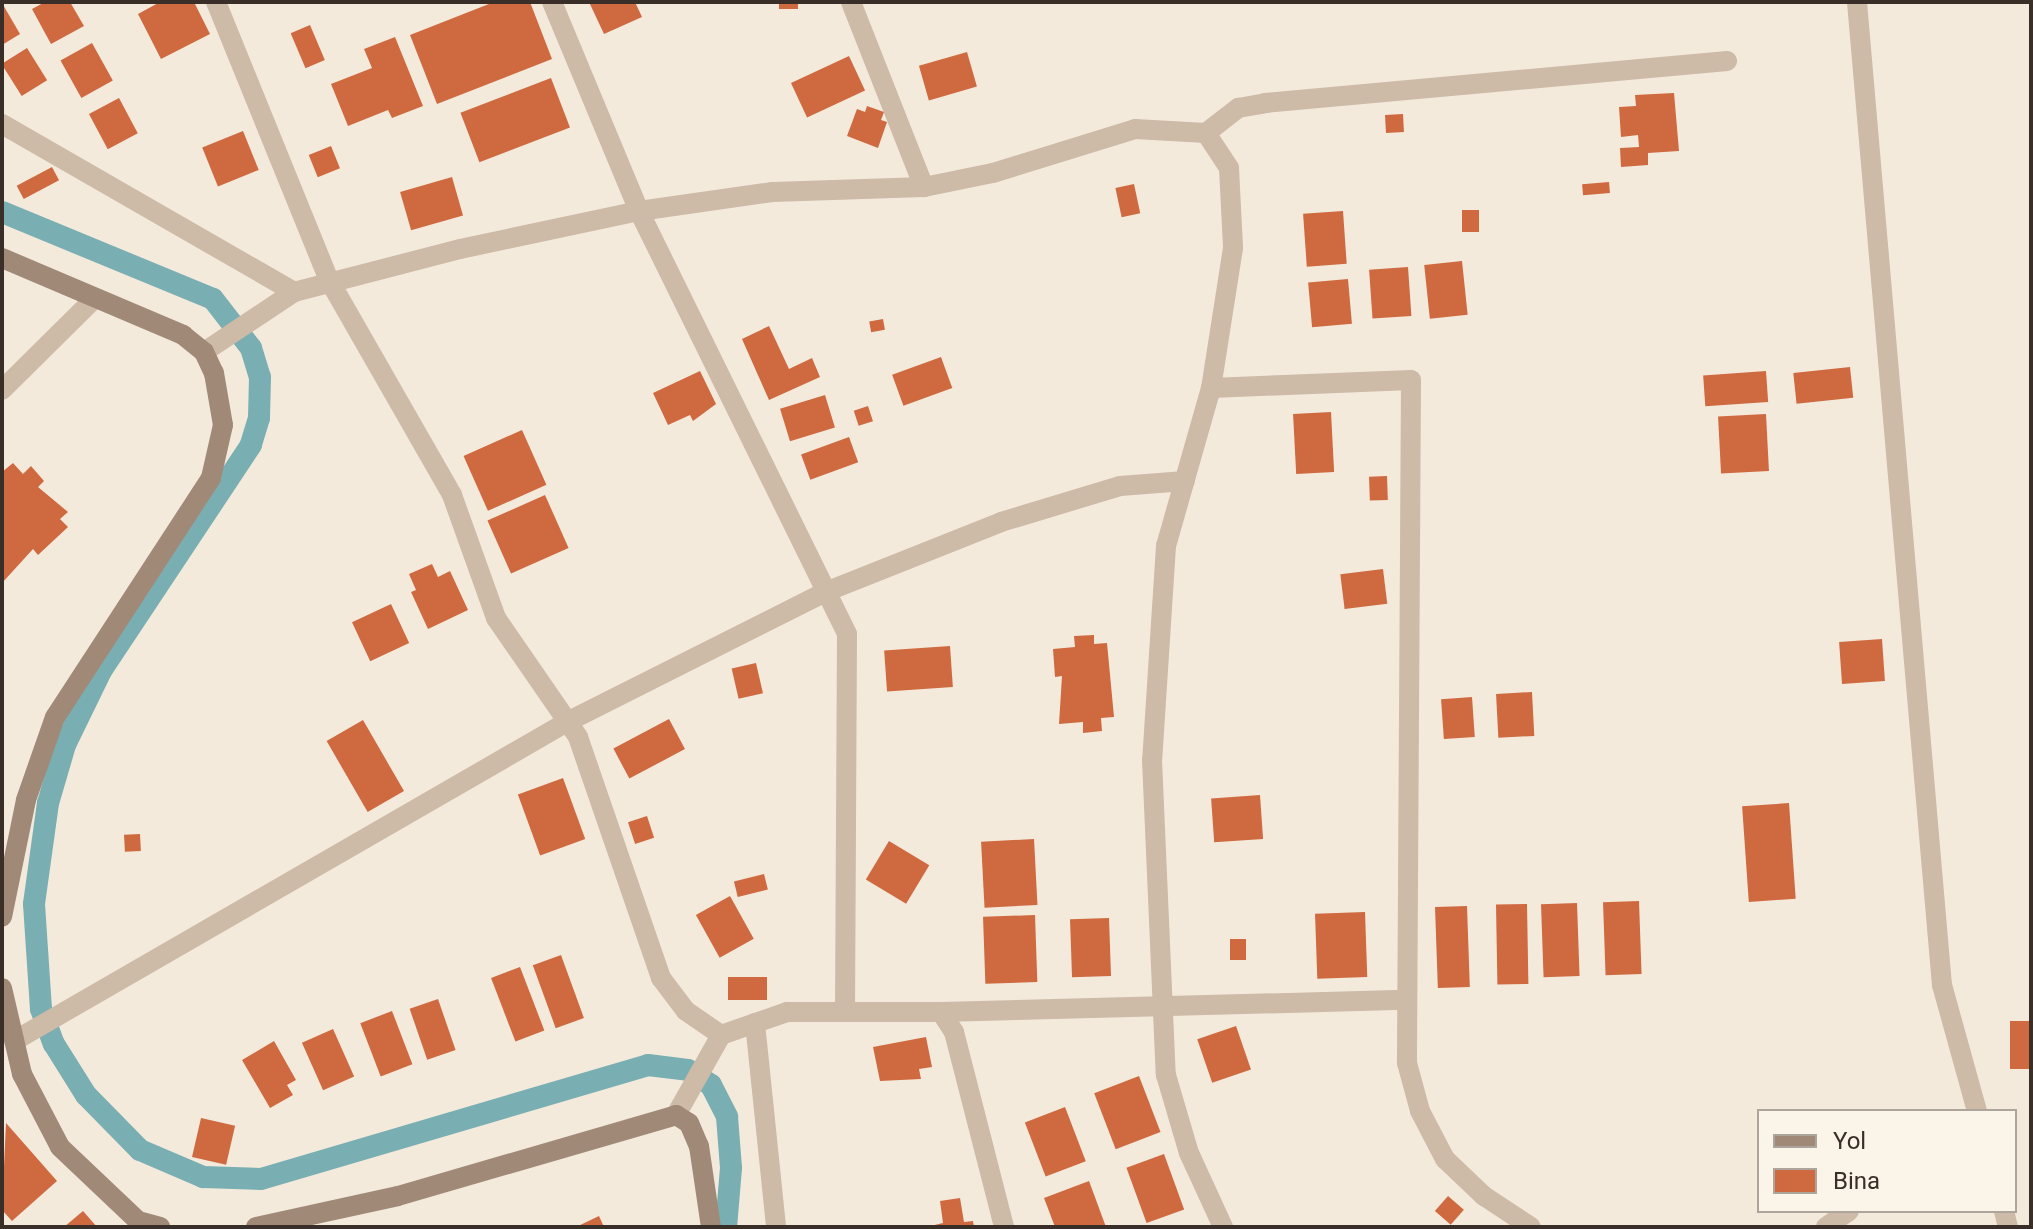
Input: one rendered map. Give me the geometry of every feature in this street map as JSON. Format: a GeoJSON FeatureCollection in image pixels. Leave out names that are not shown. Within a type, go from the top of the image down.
{"type":"FeatureCollection","features":[{"type":"Feature","properties":{"kind":"street"},"geometry":{"type":"LineString","coordinates":[[216,2],[329,280],[452,495],[496,618],[578,737],[661,978],[686,1011],[721,1035]]}},
{"type":"Feature","properties":{"kind":"street"},"geometry":{"type":"LineString","coordinates":[[552,2],[639,211],[847,634],[850,688],[845,1011]]}},
{"type":"Feature","properties":{"kind":"street"},"geometry":{"type":"LineString","coordinates":[[851,2],[924,187]]}},
{"type":"Feature","properties":{"kind":"street"},"geometry":{"type":"LineString","coordinates":[[1857,2],[1942,985],[1976,1109]]}},
{"type":"Feature","properties":{"kind":"street"},"geometry":{"type":"LineString","coordinates":[[213,347],[294,292],[329,280],[639,211],[773,192],[924,187],[993,173],[1135,129],[1206,133],[1238,108],[1265,103],[1727,61]]}},
{"type":"Feature","properties":{"kind":"street"},"geometry":{"type":"LineString","coordinates":[[2,124],[294,292]]}},
{"type":"Feature","properties":{"kind":"street"},"geometry":{"type":"LineString","coordinates":[[1206,133],[1229,168],[1233,248],[1211,388],[1166,546],[1152,760],[1160,1009],[1166,1075],[1189,1153],[1223,1227]]}},
{"type":"Feature","properties":{"kind":"street"},"geometry":{"type":"LineString","coordinates":[[2,258],[94,299],[160,322],[213,347]]}},
{"type":"Feature","properties":{"kind":"street"},"geometry":{"type":"LineString","coordinates":[[2,390],[94,299]]}},
{"type":"Feature","properties":{"kind":"street"},"geometry":{"type":"LineString","coordinates":[[2,917],[26,800],[55,717],[211,478],[223,425],[213,347]]}},
{"type":"Feature","properties":{"kind":"street"},"geometry":{"type":"LineString","coordinates":[[1211,388],[1411,380],[1407,1063],[1420,1111],[1445,1159],[1484,1196],[1531,1227]]}},
{"type":"Feature","properties":{"kind":"street"},"geometry":{"type":"LineString","coordinates":[[14,1041],[567,722],[828,591],[1001,522],[1120,486],[1185,481]]}},
{"type":"Feature","properties":{"kind":"street"},"geometry":{"type":"LineString","coordinates":[[2,988],[22,1074],[60,1147],[138,1221],[160,1227]]}},
{"type":"Feature","properties":{"kind":"street"},"geometry":{"type":"LineString","coordinates":[[256,1227],[398,1196],[676,1115],[721,1035],[787,1012],[1160,1009],[1405,1000]]}},
{"type":"Feature","properties":{"kind":"street"},"geometry":{"type":"LineString","coordinates":[[941,1012],[954,1032],[1004,1227]]}},
{"type":"Feature","properties":{"kind":"street"},"geometry":{"type":"LineString","coordinates":[[755,1023],[776,1227]]}},
{"type":"Feature","properties":{"kind":"street"},"geometry":{"type":"LineString","coordinates":[[676,1115],[689,1123],[699,1146],[711,1227]]}},
{"type":"Feature","properties":{"kind":"street"},"geometry":{"type":"LineString","coordinates":[[1826,1227],[1846,1213]]}},
{"type":"Feature","properties":{"kind":"building"},"geometry":{"type":"Polygon","coordinates":[[[45,2],[70,2],[84,26],[51,44],[32,9],[45,2]]]}},
{"type":"Feature","properties":{"kind":"building"},"geometry":{"type":"Polygon","coordinates":[[[160,2],[194,2],[210,34],[161,59],[138,14],[160,2]]]}},
{"type":"Feature","properties":{"kind":"building"},"geometry":{"type":"Polygon","coordinates":[[[494,2],[530,2],[552,59],[437,104],[410,35],[494,2]]]}},
{"type":"Feature","properties":{"kind":"building"},"geometry":{"type":"Polygon","coordinates":[[[589,2],[635,2],[642,17],[604,34],[589,2]]]}},
{"type":"Feature","properties":{"kind":"building"},"geometry":{"type":"Polygon","coordinates":[[[779,2],[798,2],[798,9],[779,9],[779,2]]]}},
{"type":"Feature","properties":{"kind":"building"},"geometry":{"type":"Polygon","coordinates":[[[2,3],[20,34],[2,45],[2,3]]]}},
{"type":"Feature","properties":{"kind":"building"},"geometry":{"type":"Polygon","coordinates":[[[310,25],[325,60],[306,68],[291,33],[310,25]]]}},
{"type":"Feature","properties":{"kind":"building"},"geometry":{"type":"Polygon","coordinates":[[[395,37],[423,106],[392,118],[388,110],[348,126],[331,84],[372,68],[364,49],[395,37]]]}},
{"type":"Feature","properties":{"kind":"building"},"geometry":{"type":"Polygon","coordinates":[[[92,43],[113,81],[81,98],[61,60],[92,43]]]}},
{"type":"Feature","properties":{"kind":"building"},"geometry":{"type":"Polygon","coordinates":[[[27,48],[47,80],[22,96],[2,64],[27,48]]]}},
{"type":"Feature","properties":{"kind":"building"},"geometry":{"type":"Polygon","coordinates":[[[967,52],[977,87],[929,100],[919,66],[967,52]]]}},
{"type":"Feature","properties":{"kind":"building"},"geometry":{"type":"Polygon","coordinates":[[[849,56],[865,90],[807,117],[791,83],[849,56]]]}},
{"type":"Feature","properties":{"kind":"building"},"geometry":{"type":"Polygon","coordinates":[[[551,78],[570,127],[479,162],[460,113],[551,78]]]}},
{"type":"Feature","properties":{"kind":"building"},"geometry":{"type":"Polygon","coordinates":[[[1674,93],[1679,151],[1648,153],[1648,165],[1621,167],[1620,148],[1639,147],[1638,135],[1621,137],[1619,107],[1636,106],[1635,95],[1674,93]]]}},
{"type":"Feature","properties":{"kind":"building"},"geometry":{"type":"Polygon","coordinates":[[[119,98],[138,133],[108,149],[89,114],[119,98]]]}},
{"type":"Feature","properties":{"kind":"building"},"geometry":{"type":"Polygon","coordinates":[[[867,106],[884,112],[881,120],[887,122],[878,148],[847,136],[857,109],[865,112],[867,106]]]}},
{"type":"Feature","properties":{"kind":"building"},"geometry":{"type":"Polygon","coordinates":[[[1403,114],[1404,132],[1386,133],[1385,115],[1403,114]]]}},
{"type":"Feature","properties":{"kind":"building"},"geometry":{"type":"Polygon","coordinates":[[[243,131],[259,170],[218,186],[202,147],[243,131]]]}},
{"type":"Feature","properties":{"kind":"building"},"geometry":{"type":"Polygon","coordinates":[[[331,146],[340,168],[318,177],[309,155],[331,146]]]}},
{"type":"Feature","properties":{"kind":"building"},"geometry":{"type":"Polygon","coordinates":[[[52,167],[59,180],[24,199],[17,186],[52,167]]]}},
{"type":"Feature","properties":{"kind":"building"},"geometry":{"type":"Polygon","coordinates":[[[452,177],[463,215],[411,230],[400,192],[452,177]]]}},
{"type":"Feature","properties":{"kind":"building"},"geometry":{"type":"Polygon","coordinates":[[[1609,182],[1610,193],[1583,195],[1582,184],[1609,182]]]}},
{"type":"Feature","properties":{"kind":"building"},"geometry":{"type":"Polygon","coordinates":[[[1134,184],[1140,213],[1122,217],[1115,188],[1134,184]]]}},
{"type":"Feature","properties":{"kind":"building"},"geometry":{"type":"Polygon","coordinates":[[[1462,210],[1479,210],[1479,232],[1462,232],[1462,210]]]}},
{"type":"Feature","properties":{"kind":"building"},"geometry":{"type":"Polygon","coordinates":[[[1343,211],[1347,264],[1307,267],[1303,214],[1343,211]]]}},
{"type":"Feature","properties":{"kind":"building"},"geometry":{"type":"Polygon","coordinates":[[[1462,261],[1468,315],[1430,319],[1424,265],[1462,261]]]}},
{"type":"Feature","properties":{"kind":"building"},"geometry":{"type":"Polygon","coordinates":[[[1408,267],[1411,316],[1373,319],[1369,270],[1408,267]]]}},
{"type":"Feature","properties":{"kind":"building"},"geometry":{"type":"Polygon","coordinates":[[[1348,279],[1352,324],[1312,327],[1308,282],[1348,279]]]}},
{"type":"Feature","properties":{"kind":"building"},"geometry":{"type":"Polygon","coordinates":[[[883,319],[885,330],[871,332],[869,321],[883,319]]]}},
{"type":"Feature","properties":{"kind":"building"},"geometry":{"type":"Polygon","coordinates":[[[769,326],[789,369],[812,358],[820,377],[769,400],[742,339],[769,326]]]}},
{"type":"Feature","properties":{"kind":"building"},"geometry":{"type":"Polygon","coordinates":[[[941,357],[952,388],[903,406],[892,375],[941,357]]]}},
{"type":"Feature","properties":{"kind":"building"},"geometry":{"type":"Polygon","coordinates":[[[1850,367],[1853,398],[1797,404],[1793,373],[1850,367]]]}},
{"type":"Feature","properties":{"kind":"building"},"geometry":{"type":"Polygon","coordinates":[[[700,371],[716,404],[693,421],[690,415],[668,425],[653,393],[700,371]]]}},
{"type":"Feature","properties":{"kind":"building"},"geometry":{"type":"Polygon","coordinates":[[[1766,371],[1768,402],[1705,406],[1703,375],[1766,371]]]}},
{"type":"Feature","properties":{"kind":"building"},"geometry":{"type":"Polygon","coordinates":[[[825,395],[835,428],[790,441],[780,409],[825,395]]]}},
{"type":"Feature","properties":{"kind":"building"},"geometry":{"type":"Polygon","coordinates":[[[868,406],[873,421],[859,426],[854,411],[868,406]]]}},
{"type":"Feature","properties":{"kind":"building"},"geometry":{"type":"Polygon","coordinates":[[[1331,412],[1334,472],[1296,474],[1293,414],[1331,412]]]}},
{"type":"Feature","properties":{"kind":"building"},"geometry":{"type":"Polygon","coordinates":[[[1766,414],[1769,471],[1721,473],[1718,417],[1766,414]]]}},
{"type":"Feature","properties":{"kind":"building"},"geometry":{"type":"Polygon","coordinates":[[[522,430],[546,485],[488,511],[464,456],[522,430]]]}},
{"type":"Feature","properties":{"kind":"building"},"geometry":{"type":"Polygon","coordinates":[[[849,437],[858,462],[810,480],[801,454],[849,437]]]}},
{"type":"Feature","properties":{"kind":"building"},"geometry":{"type":"Polygon","coordinates":[[[13,463],[23,474],[31,466],[44,481],[38,487],[68,512],[60,519],[68,527],[38,555],[33,549],[2,583],[2,472],[13,463]]]}},
{"type":"Feature","properties":{"kind":"building"},"geometry":{"type":"Polygon","coordinates":[[[1387,476],[1388,500],[1370,501],[1369,477],[1387,476]]]}},
{"type":"Feature","properties":{"kind":"building"},"geometry":{"type":"Polygon","coordinates":[[[545,495],[569,548],[511,574],[487,521],[545,495]]]}},
{"type":"Feature","properties":{"kind":"building"},"geometry":{"type":"Polygon","coordinates":[[[432,564],[438,577],[450,571],[468,610],[428,629],[411,592],[416,590],[409,574],[432,564]]]}},
{"type":"Feature","properties":{"kind":"building"},"geometry":{"type":"Polygon","coordinates":[[[1383,569],[1387,604],[1345,609],[1340,574],[1383,569]]]}},
{"type":"Feature","properties":{"kind":"building"},"geometry":{"type":"Polygon","coordinates":[[[391,604],[409,643],[370,661],[352,622],[391,604]]]}},
{"type":"Feature","properties":{"kind":"building"},"geometry":{"type":"Polygon","coordinates":[[[1094,635],[1094,644],[1107,643],[1114,717],[1101,718],[1102,731],[1083,733],[1083,722],[1059,724],[1062,676],[1055,677],[1053,649],[1075,647],[1074,636],[1094,635]]]}},
{"type":"Feature","properties":{"kind":"building"},"geometry":{"type":"Polygon","coordinates":[[[1882,639],[1885,681],[1842,684],[1839,642],[1882,639]]]}},
{"type":"Feature","properties":{"kind":"building"},"geometry":{"type":"Polygon","coordinates":[[[950,646],[953,687],[887,692],[884,651],[950,646]]]}},
{"type":"Feature","properties":{"kind":"building"},"geometry":{"type":"Polygon","coordinates":[[[756,663],[763,693],[739,699],[732,669],[756,663]]]}},
{"type":"Feature","properties":{"kind":"building"},"geometry":{"type":"Polygon","coordinates":[[[1532,692],[1534,736],[1498,738],[1496,694],[1532,692]]]}},
{"type":"Feature","properties":{"kind":"building"},"geometry":{"type":"Polygon","coordinates":[[[1472,697],[1475,737],[1444,739],[1441,699],[1472,697]]]}},
{"type":"Feature","properties":{"kind":"building"},"geometry":{"type":"Polygon","coordinates":[[[669,719],[685,749],[629,779],[613,749],[669,719]]]}},
{"type":"Feature","properties":{"kind":"building"},"geometry":{"type":"Polygon","coordinates":[[[363,720],[404,791],[368,812],[327,741],[363,720]]]}},
{"type":"Feature","properties":{"kind":"building"},"geometry":{"type":"Polygon","coordinates":[[[563,778],[585,839],[540,855],[518,794],[563,778]]]}},
{"type":"Feature","properties":{"kind":"building"},"geometry":{"type":"Polygon","coordinates":[[[1260,795],[1263,839],[1214,842],[1211,798],[1260,795]]]}},
{"type":"Feature","properties":{"kind":"building"},"geometry":{"type":"Polygon","coordinates":[[[1789,803],[1796,899],[1749,902],[1742,806],[1789,803]]]}},
{"type":"Feature","properties":{"kind":"building"},"geometry":{"type":"Polygon","coordinates":[[[647,816],[654,838],[635,844],[628,822],[647,816]]]}},
{"type":"Feature","properties":{"kind":"building"},"geometry":{"type":"Polygon","coordinates":[[[140,834],[141,851],[125,852],[124,835],[140,834]]]}},
{"type":"Feature","properties":{"kind":"building"},"geometry":{"type":"Polygon","coordinates":[[[1034,839],[1037,905],[985,908],[981,842],[1034,839]]]}},
{"type":"Feature","properties":{"kind":"building"},"geometry":{"type":"Polygon","coordinates":[[[889,841],[929,865],[906,904],[866,880],[889,841]]]}},
{"type":"Feature","properties":{"kind":"building"},"geometry":{"type":"Polygon","coordinates":[[[764,874],[768,890],[738,897],[734,881],[764,874]]]}},
{"type":"Feature","properties":{"kind":"building"},"geometry":{"type":"Polygon","coordinates":[[[730,896],[754,939],[720,958],[696,915],[730,896]]]}},
{"type":"Feature","properties":{"kind":"building"},"geometry":{"type":"Polygon","coordinates":[[[1639,901],[1642,974],[1606,975],[1603,902],[1639,901]]]}},
{"type":"Feature","properties":{"kind":"building"},"geometry":{"type":"Polygon","coordinates":[[[1577,903],[1580,976],[1544,977],[1541,904],[1577,903]]]}},
{"type":"Feature","properties":{"kind":"building"},"geometry":{"type":"Polygon","coordinates":[[[1527,904],[1528,984],[1497,985],[1496,905],[1527,904]]]}},
{"type":"Feature","properties":{"kind":"building"},"geometry":{"type":"Polygon","coordinates":[[[1467,906],[1470,987],[1438,988],[1435,907],[1467,906]]]}},
{"type":"Feature","properties":{"kind":"building"},"geometry":{"type":"Polygon","coordinates":[[[1365,912],[1367,977],[1317,979],[1315,914],[1365,912]]]}},
{"type":"Feature","properties":{"kind":"building"},"geometry":{"type":"Polygon","coordinates":[[[1035,915],[1037,982],[985,984],[983,917],[1035,915]]]}},
{"type":"Feature","properties":{"kind":"building"},"geometry":{"type":"Polygon","coordinates":[[[1109,918],[1111,976],[1072,977],[1070,919],[1109,918]]]}},
{"type":"Feature","properties":{"kind":"building"},"geometry":{"type":"Polygon","coordinates":[[[1230,939],[1246,939],[1246,960],[1230,960],[1230,939]]]}},
{"type":"Feature","properties":{"kind":"building"},"geometry":{"type":"Polygon","coordinates":[[[561,955],[584,1018],[556,1028],[533,965],[561,955]]]}},
{"type":"Feature","properties":{"kind":"building"},"geometry":{"type":"Polygon","coordinates":[[[520,967],[544,1030],[515,1042],[491,978],[520,967]]]}},
{"type":"Feature","properties":{"kind":"building"},"geometry":{"type":"Polygon","coordinates":[[[728,977],[767,977],[767,1000],[728,1000],[728,977]]]}},
{"type":"Feature","properties":{"kind":"building"},"geometry":{"type":"Polygon","coordinates":[[[438,999],[456,1050],[427,1060],[410,1009],[438,999]]]}},
{"type":"Feature","properties":{"kind":"building"},"geometry":{"type":"Polygon","coordinates":[[[392,1011],[412,1064],[381,1076],[360,1023],[392,1011]]]}},
{"type":"Feature","properties":{"kind":"building"},"geometry":{"type":"Polygon","coordinates":[[[2010,1021],[2031,1021],[2031,1069],[2010,1069],[2010,1021]]]}},
{"type":"Feature","properties":{"kind":"building"},"geometry":{"type":"Polygon","coordinates":[[[1236,1026],[1251,1069],[1212,1083],[1197,1039],[1236,1026]]]}},
{"type":"Feature","properties":{"kind":"building"},"geometry":{"type":"Polygon","coordinates":[[[333,1029],[354,1077],[323,1090],[302,1043],[333,1029]]]}},
{"type":"Feature","properties":{"kind":"building"},"geometry":{"type":"Polygon","coordinates":[[[926,1037],[932,1067],[919,1069],[921,1079],[880,1081],[873,1047],[926,1037]]]}},
{"type":"Feature","properties":{"kind":"building"},"geometry":{"type":"Polygon","coordinates":[[[274,1041],[296,1080],[287,1085],[293,1095],[270,1108],[242,1060],[274,1041]]]}},
{"type":"Feature","properties":{"kind":"building"},"geometry":{"type":"Polygon","coordinates":[[[1139,1076],[1161,1132],[1116,1149],[1094,1093],[1139,1076]]]}},
{"type":"Feature","properties":{"kind":"building"},"geometry":{"type":"Polygon","coordinates":[[[1065,1107],[1086,1161],[1046,1177],[1025,1122],[1065,1107]]]}},
{"type":"Feature","properties":{"kind":"building"},"geometry":{"type":"Polygon","coordinates":[[[201,1118],[235,1126],[226,1165],[192,1157],[201,1118]]]}},
{"type":"Feature","properties":{"kind":"building"},"geometry":{"type":"Polygon","coordinates":[[[6,1123],[57,1181],[12,1221],[2,1210],[6,1123]]]}},
{"type":"Feature","properties":{"kind":"building"},"geometry":{"type":"Polygon","coordinates":[[[1164,1154],[1184,1209],[1147,1223],[1126,1168],[1164,1154]]]}},
{"type":"Feature","properties":{"kind":"building"},"geometry":{"type":"Polygon","coordinates":[[[1089,1181],[1106,1227],[1055,1227],[1044,1198],[1089,1181]]]}},
{"type":"Feature","properties":{"kind":"building"},"geometry":{"type":"Polygon","coordinates":[[[1448,1196],[1464,1210],[1451,1225],[1435,1211],[1448,1196]]]}},
{"type":"Feature","properties":{"kind":"building"},"geometry":{"type":"Polygon","coordinates":[[[960,1198],[964,1222],[973,1221],[974,1227],[926,1227],[943,1223],[940,1201],[960,1198]]]}},
{"type":"Feature","properties":{"kind":"building"},"geometry":{"type":"Polygon","coordinates":[[[83,1211],[97,1227],[64,1227],[83,1211]]]}},
{"type":"Feature","properties":{"kind":"building"},"geometry":{"type":"Polygon","coordinates":[[[599,1216],[604,1227],[576,1227],[599,1216]]]}},
{"type":"Feature","properties":{"kind":"waterway"},"geometry":{"type":"LineString","coordinates":[[2,212],[213,299],[251,348],[260,377],[259,418],[251,445],[102,669],[65,745],[48,803],[34,904],[41,1009],[54,1044],[86,1095],[140,1150],[203,1177],[261,1179],[648,1065],[688,1070],[711,1085],[727,1117],[731,1168],[726,1227]]}}]}
